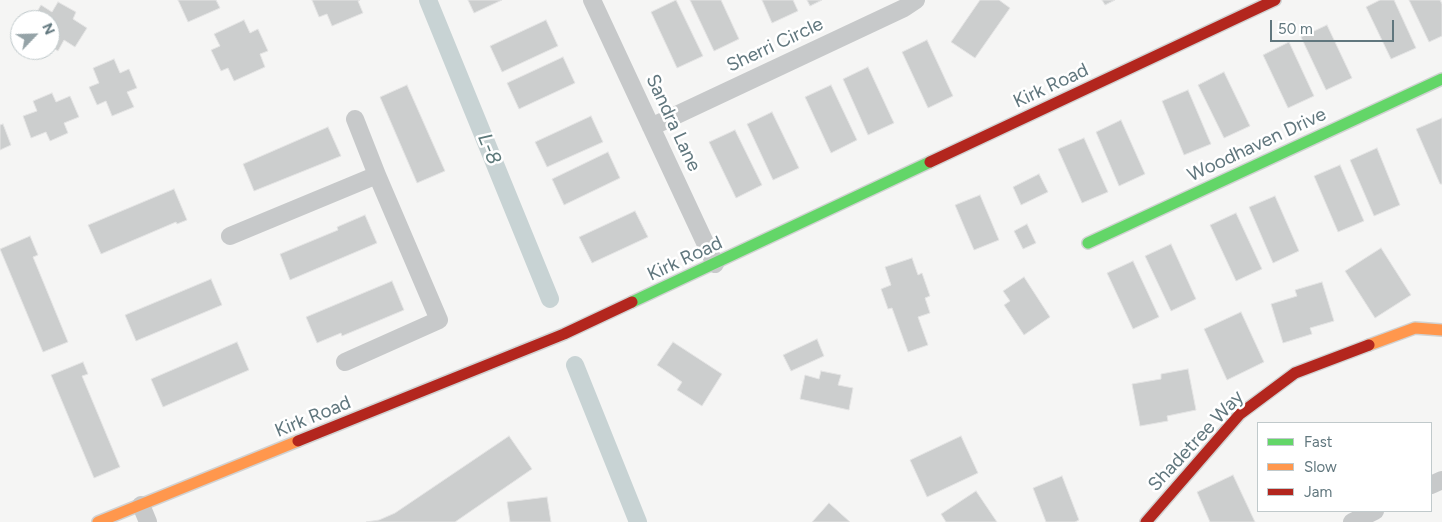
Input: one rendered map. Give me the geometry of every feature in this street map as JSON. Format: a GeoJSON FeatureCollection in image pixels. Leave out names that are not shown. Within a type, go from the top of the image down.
{"type":"FeatureCollection","features":[{"type":"Feature","properties":{"kind":"street","name":"Sandra Lane"},"geometry":{"type":"LineString","coordinates":[[592,0],[715,264]]}},
{"type":"Feature","properties":{"kind":"street","name":"Sherri Circle"},"geometry":{"type":"LineString","coordinates":[[651,127],[904,8],[916,0]]}},
{"type":"Feature","properties":{"kind":"street","name":"Kirk Road"},"geometry":{"type":"LineString","coordinates":[[98,522],[564,334],[1275,0]]}},
{"type":"Feature","properties":{"kind":"street","name":"Woodhaven Drive"},"geometry":{"type":"LineString","coordinates":[[1088,243],[1442,79]]}},
{"type":"Feature","properties":{"kind":"street"},"geometry":{"type":"LineString","coordinates":[[345,362],[439,320],[355,119]]}},
{"type":"Feature","properties":{"kind":"street"},"geometry":{"type":"LineString","coordinates":[[230,236],[377,175]]}},
{"type":"Feature","properties":{"kind":"street","name":"Shadetree Way"},"geometry":{"type":"LineString","coordinates":[[1146,522],[1240,414],[1295,373],[1415,328],[1442,330]]}},
{"type":"Feature","properties":{"kind":"street"},"geometry":{"type":"LineString","coordinates":[[141,505],[148,522]]}},
{"type":"Feature","properties":{"kind":"street"},"geometry":{"type":"LineString","coordinates":[[1352,522],[1373,512]]}},
{"type":"Feature","properties":{"kind":"building"},"geometry":{"type":"Polygon","coordinates":[[[178,0],[216,0],[220,8],[188,22],[178,0]]]}},
{"type":"Feature","properties":{"kind":"building"},"geometry":{"type":"Polygon","coordinates":[[[312,0],[360,0],[358,1],[363,13],[332,26],[327,14],[319,17],[312,0]]]}},
{"type":"Feature","properties":{"kind":"building"},"geometry":{"type":"Polygon","coordinates":[[[468,0],[502,0],[474,13],[468,0]]]}},
{"type":"Feature","properties":{"kind":"building"},"geometry":{"type":"Polygon","coordinates":[[[676,0],[703,56],[677,68],[651,12],[676,0]]]}},
{"type":"Feature","properties":{"kind":"building"},"geometry":{"type":"Polygon","coordinates":[[[690,0],[721,0],[739,39],[714,51],[690,0]]]}},
{"type":"Feature","properties":{"kind":"building"},"geometry":{"type":"Polygon","coordinates":[[[762,0],[793,0],[798,11],[772,23],[762,0]]]}},
{"type":"Feature","properties":{"kind":"building"},"geometry":{"type":"Polygon","coordinates":[[[807,0],[822,0],[810,6],[807,0]]]}},
{"type":"Feature","properties":{"kind":"building"},"geometry":{"type":"Polygon","coordinates":[[[980,0],[999,0],[1010,8],[975,58],[951,42],[980,0]]]}},
{"type":"Feature","properties":{"kind":"building"},"geometry":{"type":"Polygon","coordinates":[[[1102,0],[1115,0],[1105,5],[1102,0]]]}},
{"type":"Feature","properties":{"kind":"building"},"geometry":{"type":"Polygon","coordinates":[[[1380,0],[1394,0],[1416,48],[1391,59],[1366,7],[1380,0]]]}},
{"type":"Feature","properties":{"kind":"building"},"geometry":{"type":"Polygon","coordinates":[[[1409,0],[1440,0],[1442,4],[1442,36],[1429,42],[1409,0]]]}},
{"type":"Feature","properties":{"kind":"building"},"geometry":{"type":"Polygon","coordinates":[[[58,2],[76,12],[73,19],[87,28],[75,47],[64,40],[60,47],[60,10],[53,10],[58,2]]]}},
{"type":"Feature","properties":{"kind":"building"},"geometry":{"type":"Polygon","coordinates":[[[41,5],[49,10],[38,10],[41,5]]]}},
{"type":"Feature","properties":{"kind":"building"},"geometry":{"type":"Polygon","coordinates":[[[244,20],[250,33],[258,29],[268,51],[260,54],[265,67],[234,81],[228,68],[221,71],[211,50],[220,46],[214,34],[244,20]]]}},
{"type":"Feature","properties":{"kind":"building"},"geometry":{"type":"Polygon","coordinates":[[[546,20],[558,46],[502,72],[490,46],[546,20]]]}},
{"type":"Feature","properties":{"kind":"building"},"geometry":{"type":"Polygon","coordinates":[[[1327,25],[1352,78],[1326,90],[1301,37],[1327,25]]]}},
{"type":"Feature","properties":{"kind":"building"},"geometry":{"type":"Polygon","coordinates":[[[927,40],[953,96],[928,108],[902,52],[927,40]]]}},
{"type":"Feature","properties":{"kind":"building"},"geometry":{"type":"Polygon","coordinates":[[[1289,42],[1314,96],[1288,108],[1263,55],[1289,42]]]}},
{"type":"Feature","properties":{"kind":"building"},"geometry":{"type":"Polygon","coordinates":[[[563,57],[575,83],[519,109],[507,83],[563,57]]]}},
{"type":"Feature","properties":{"kind":"building"},"geometry":{"type":"Polygon","coordinates":[[[114,59],[120,73],[129,69],[137,88],[127,92],[134,107],[112,116],[106,101],[97,105],[89,87],[99,83],[93,68],[114,59]]]}},
{"type":"Feature","properties":{"kind":"building"},"geometry":{"type":"Polygon","coordinates":[[[868,67],[894,123],[868,135],[843,79],[868,67]]]}},
{"type":"Feature","properties":{"kind":"building"},"geometry":{"type":"Polygon","coordinates":[[[1224,72],[1250,126],[1224,138],[1198,85],[1224,72]]]}},
{"type":"Feature","properties":{"kind":"building"},"geometry":{"type":"Polygon","coordinates":[[[407,85],[445,171],[417,183],[380,97],[407,85]]]}},
{"type":"Feature","properties":{"kind":"building"},"geometry":{"type":"Polygon","coordinates":[[[831,85],[857,140],[831,153],[805,97],[831,85]]]}},
{"type":"Feature","properties":{"kind":"building"},"geometry":{"type":"Polygon","coordinates":[[[1188,90],[1211,144],[1184,155],[1162,101],[1188,90]]]}},
{"type":"Feature","properties":{"kind":"building"},"geometry":{"type":"Polygon","coordinates":[[[52,93],[56,102],[70,96],[79,117],[64,123],[68,133],[50,141],[46,132],[31,138],[23,116],[37,111],[33,101],[52,93]]]}},
{"type":"Feature","properties":{"kind":"building"},"geometry":{"type":"Polygon","coordinates":[[[772,112],[799,168],[773,180],[747,124],[772,112]]]}},
{"type":"Feature","properties":{"kind":"building"},"geometry":{"type":"Polygon","coordinates":[[[591,116],[603,142],[547,167],[535,142],[591,116]]]}},
{"type":"Feature","properties":{"kind":"building"},"geometry":{"type":"Polygon","coordinates":[[[1442,118],[1442,184],[1440,184],[1416,129],[1442,118]]]}},
{"type":"Feature","properties":{"kind":"building"},"geometry":{"type":"Polygon","coordinates":[[[1121,120],[1145,174],[1119,186],[1096,132],[1121,120]]]}},
{"type":"Feature","properties":{"kind":"building"},"geometry":{"type":"Polygon","coordinates":[[[3,124],[11,145],[0,150],[0,125],[3,124]]]}},
{"type":"Feature","properties":{"kind":"building"},"geometry":{"type":"Polygon","coordinates":[[[328,127],[341,156],[254,191],[243,164],[328,127]]]}},
{"type":"Feature","properties":{"kind":"building"},"geometry":{"type":"Polygon","coordinates":[[[735,130],[762,185],[736,198],[709,142],[735,130]]]}},
{"type":"Feature","properties":{"kind":"building"},"geometry":{"type":"Polygon","coordinates":[[[1084,138],[1108,192],[1082,203],[1058,149],[1084,138]]]}},
{"type":"Feature","properties":{"kind":"building"},"geometry":{"type":"Polygon","coordinates":[[[1377,148],[1400,205],[1374,216],[1350,160],[1377,148]]]}},
{"type":"Feature","properties":{"kind":"building"},"geometry":{"type":"Polygon","coordinates":[[[608,152],[620,178],[564,205],[552,179],[608,152]]]}},
{"type":"Feature","properties":{"kind":"building"},"geometry":{"type":"Polygon","coordinates":[[[1340,165],[1364,221],[1338,232],[1314,176],[1340,165]]]}},
{"type":"Feature","properties":{"kind":"building"},"geometry":{"type":"Polygon","coordinates":[[[1039,174],[1048,192],[1021,205],[1013,187],[1039,174]]]}},
{"type":"Feature","properties":{"kind":"building"},"geometry":{"type":"Polygon","coordinates":[[[174,189],[187,220],[177,224],[176,222],[101,254],[88,225],[174,189]]]}},
{"type":"Feature","properties":{"kind":"building"},"geometry":{"type":"Polygon","coordinates":[[[980,195],[999,240],[974,250],[955,205],[980,195]]]}},
{"type":"Feature","properties":{"kind":"building"},"geometry":{"type":"Polygon","coordinates":[[[1275,196],[1299,251],[1273,263],[1249,207],[1275,196]]]}},
{"type":"Feature","properties":{"kind":"building"},"geometry":{"type":"Polygon","coordinates":[[[635,211],[648,237],[592,263],[579,237],[635,211]]]}},
{"type":"Feature","properties":{"kind":"building"},"geometry":{"type":"Polygon","coordinates":[[[1236,213],[1262,269],[1236,281],[1210,225],[1236,213]]]}},
{"type":"Feature","properties":{"kind":"building"},"geometry":{"type":"Polygon","coordinates":[[[365,215],[377,243],[290,280],[280,254],[338,230],[337,227],[365,215]]]}},
{"type":"Feature","properties":{"kind":"building"},"geometry":{"type":"Polygon","coordinates":[[[1027,224],[1036,243],[1023,249],[1014,231],[1027,224]]]}},
{"type":"Feature","properties":{"kind":"building"},"geometry":{"type":"Polygon","coordinates":[[[30,236],[38,255],[33,257],[68,342],[43,352],[0,249],[30,236]]]}},
{"type":"Feature","properties":{"kind":"building"},"geometry":{"type":"Polygon","coordinates":[[[1171,244],[1196,299],[1171,311],[1145,256],[1171,244]]]}},
{"type":"Feature","properties":{"kind":"building"},"geometry":{"type":"Polygon","coordinates":[[[1381,248],[1411,295],[1375,318],[1345,271],[1381,248]]]}},
{"type":"Feature","properties":{"kind":"building"},"geometry":{"type":"Polygon","coordinates":[[[912,258],[918,275],[922,273],[930,296],[925,298],[930,313],[918,317],[928,345],[908,352],[892,308],[888,309],[881,289],[891,285],[885,267],[912,258]]]}},
{"type":"Feature","properties":{"kind":"building"},"geometry":{"type":"Polygon","coordinates":[[[1133,261],[1159,317],[1133,329],[1107,273],[1133,261]]]}},
{"type":"Feature","properties":{"kind":"building"},"geometry":{"type":"Polygon","coordinates":[[[1024,277],[1050,317],[1024,335],[1004,305],[1010,301],[1003,291],[1024,277]]]}},
{"type":"Feature","properties":{"kind":"building"},"geometry":{"type":"Polygon","coordinates":[[[211,279],[222,305],[136,341],[125,315],[211,279]]]}},
{"type":"Feature","properties":{"kind":"building"},"geometry":{"type":"Polygon","coordinates":[[[392,281],[404,310],[342,336],[341,333],[317,343],[306,317],[392,281]]]}},
{"type":"Feature","properties":{"kind":"building"},"geometry":{"type":"Polygon","coordinates":[[[1322,282],[1334,321],[1310,328],[1312,334],[1283,343],[1271,304],[1297,296],[1295,290],[1322,282]]]}},
{"type":"Feature","properties":{"kind":"building"},"geometry":{"type":"Polygon","coordinates":[[[1241,312],[1264,362],[1227,380],[1204,329],[1241,312]]]}},
{"type":"Feature","properties":{"kind":"building"},"geometry":{"type":"Polygon","coordinates":[[[817,339],[824,356],[791,371],[783,355],[817,339]]]}},
{"type":"Feature","properties":{"kind":"building"},"geometry":{"type":"Polygon","coordinates":[[[237,342],[249,370],[163,407],[151,379],[237,342]]]}},
{"type":"Feature","properties":{"kind":"building"},"geometry":{"type":"Polygon","coordinates":[[[673,342],[722,374],[702,406],[677,390],[682,382],[657,365],[673,342]]]}},
{"type":"Feature","properties":{"kind":"building"},"geometry":{"type":"Polygon","coordinates":[[[83,362],[88,374],[82,376],[120,467],[94,478],[51,375],[83,362]]]}},
{"type":"Feature","properties":{"kind":"building"},"geometry":{"type":"Polygon","coordinates":[[[1188,369],[1196,410],[1167,416],[1168,421],[1140,426],[1132,384],[1161,379],[1161,374],[1188,369]]]}},
{"type":"Feature","properties":{"kind":"building"},"geometry":{"type":"Polygon","coordinates":[[[821,371],[841,375],[838,385],[853,388],[849,410],[800,399],[805,375],[819,379],[821,371]]]}},
{"type":"Feature","properties":{"kind":"building"},"geometry":{"type":"Polygon","coordinates":[[[509,436],[532,469],[455,522],[366,522],[379,520],[395,513],[509,436]]]}},
{"type":"Feature","properties":{"kind":"building"},"geometry":{"type":"Polygon","coordinates":[[[961,436],[978,473],[927,497],[910,460],[961,436]]]}},
{"type":"Feature","properties":{"kind":"building"},"geometry":{"type":"Polygon","coordinates":[[[1233,475],[1255,522],[1210,522],[1197,492],[1233,475]]]}},
{"type":"Feature","properties":{"kind":"building"},"geometry":{"type":"Polygon","coordinates":[[[1062,476],[1079,520],[1075,522],[1046,522],[1033,488],[1062,476]]]}},
{"type":"Feature","properties":{"kind":"building"},"geometry":{"type":"Polygon","coordinates":[[[976,491],[997,522],[946,522],[941,514],[976,491]]]}},
{"type":"Feature","properties":{"kind":"building"},"geometry":{"type":"Polygon","coordinates":[[[547,497],[551,522],[510,522],[507,502],[547,497]]]}},
{"type":"Feature","properties":{"kind":"building"},"geometry":{"type":"Polygon","coordinates":[[[829,503],[850,522],[812,522],[829,503]]]}},
{"type":"Feature","properties":{"kind":"waterway","name":"L-8"},"geometry":{"type":"LineString","coordinates":[[428,0],[550,299]]}},
{"type":"Feature","properties":{"kind":"waterway","name":"L-8"},"geometry":{"type":"LineString","coordinates":[[575,365],[638,522]]}},
{"type":"Feature","properties":{"kind":"traffic: fast"},"geometry":{"type":"LineString","coordinates":[[1088,243],[1442,79]]}},
{"type":"Feature","properties":{"kind":"traffic: fast"},"geometry":{"type":"LineString","coordinates":[[632,302],[930,162]]}},
{"type":"Feature","properties":{"kind":"traffic: slow"},"geometry":{"type":"LineString","coordinates":[[1369,345],[1415,328],[1442,330]]}},
{"type":"Feature","properties":{"kind":"traffic: slow"},"geometry":{"type":"LineString","coordinates":[[98,522],[298,441]]}},
{"type":"Feature","properties":{"kind":"traffic: jam"},"geometry":{"type":"LineString","coordinates":[[930,162],[1275,0]]}},
{"type":"Feature","properties":{"kind":"traffic: jam"},"geometry":{"type":"LineString","coordinates":[[298,441],[564,334],[632,302]]}},
{"type":"Feature","properties":{"kind":"traffic: jam"},"geometry":{"type":"LineString","coordinates":[[1146,522],[1240,414],[1295,373],[1369,345]]}}]}
